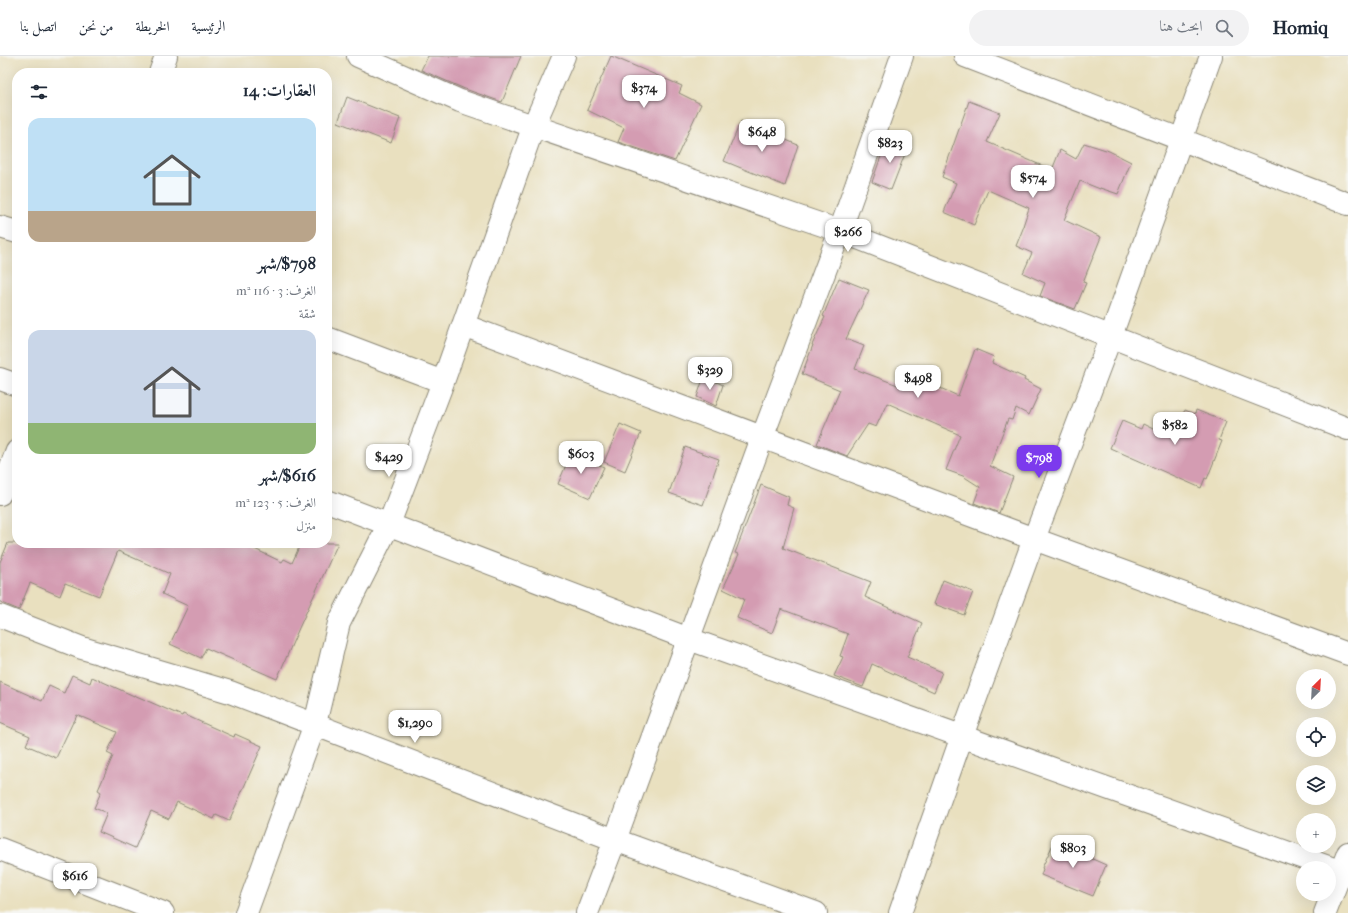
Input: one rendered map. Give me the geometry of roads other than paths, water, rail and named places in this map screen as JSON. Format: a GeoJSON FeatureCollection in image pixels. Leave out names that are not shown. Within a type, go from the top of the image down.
{"type":"FeatureCollection","features":[{"type":"Feature","properties":{"kind":"street"},"geometry":{"type":"LineString","coordinates":[[162,68],[166,56]]}},
{"type":"Feature","properties":{"kind":"street"},"geometry":{"type":"LineString","coordinates":[[358,56],[460,101],[534,125],[840,231],[1348,429]]}},
{"type":"Feature","properties":{"kind":"street"},"geometry":{"type":"LineString","coordinates":[[246,913],[315,724],[340,623],[389,524],[443,382],[534,125],[564,56]]}},
{"type":"Feature","properties":{"kind":"street"},"geometry":{"type":"LineString","coordinates":[[587,913],[840,231],[902,56]]}},
{"type":"Feature","properties":{"kind":"street"},"geometry":{"type":"LineString","coordinates":[[965,56],[1348,204]]}},
{"type":"Feature","properties":{"kind":"street"},"geometry":{"type":"LineString","coordinates":[[900,913],[962,736],[1034,539],[1111,336],[1211,56]]}},
{"type":"Feature","properties":{"kind":"street"},"geometry":{"type":"LineString","coordinates":[[0,227],[12,231]]}},
{"type":"Feature","properties":{"kind":"street"},"geometry":{"type":"LineString","coordinates":[[463,325],[762,438],[1348,654]]}},
{"type":"Feature","properties":{"kind":"street"},"geometry":{"type":"LineString","coordinates":[[332,340],[443,382]]}},
{"type":"Feature","properties":{"kind":"street"},"geometry":{"type":"LineString","coordinates":[[0,379],[12,383]]}},
{"type":"Feature","properties":{"kind":"street"},"geometry":{"type":"LineString","coordinates":[[0,494],[12,464]]}},
{"type":"Feature","properties":{"kind":"street"},"geometry":{"type":"LineString","coordinates":[[332,503],[689,639],[962,736],[1346,866],[1325,913]]}},
{"type":"Feature","properties":{"kind":"street"},"geometry":{"type":"LineString","coordinates":[[0,616],[82,648],[230,692],[615,840],[816,913]]}},
{"type":"Feature","properties":{"kind":"street"},"geometry":{"type":"LineString","coordinates":[[0,850],[163,913]]}}]}
